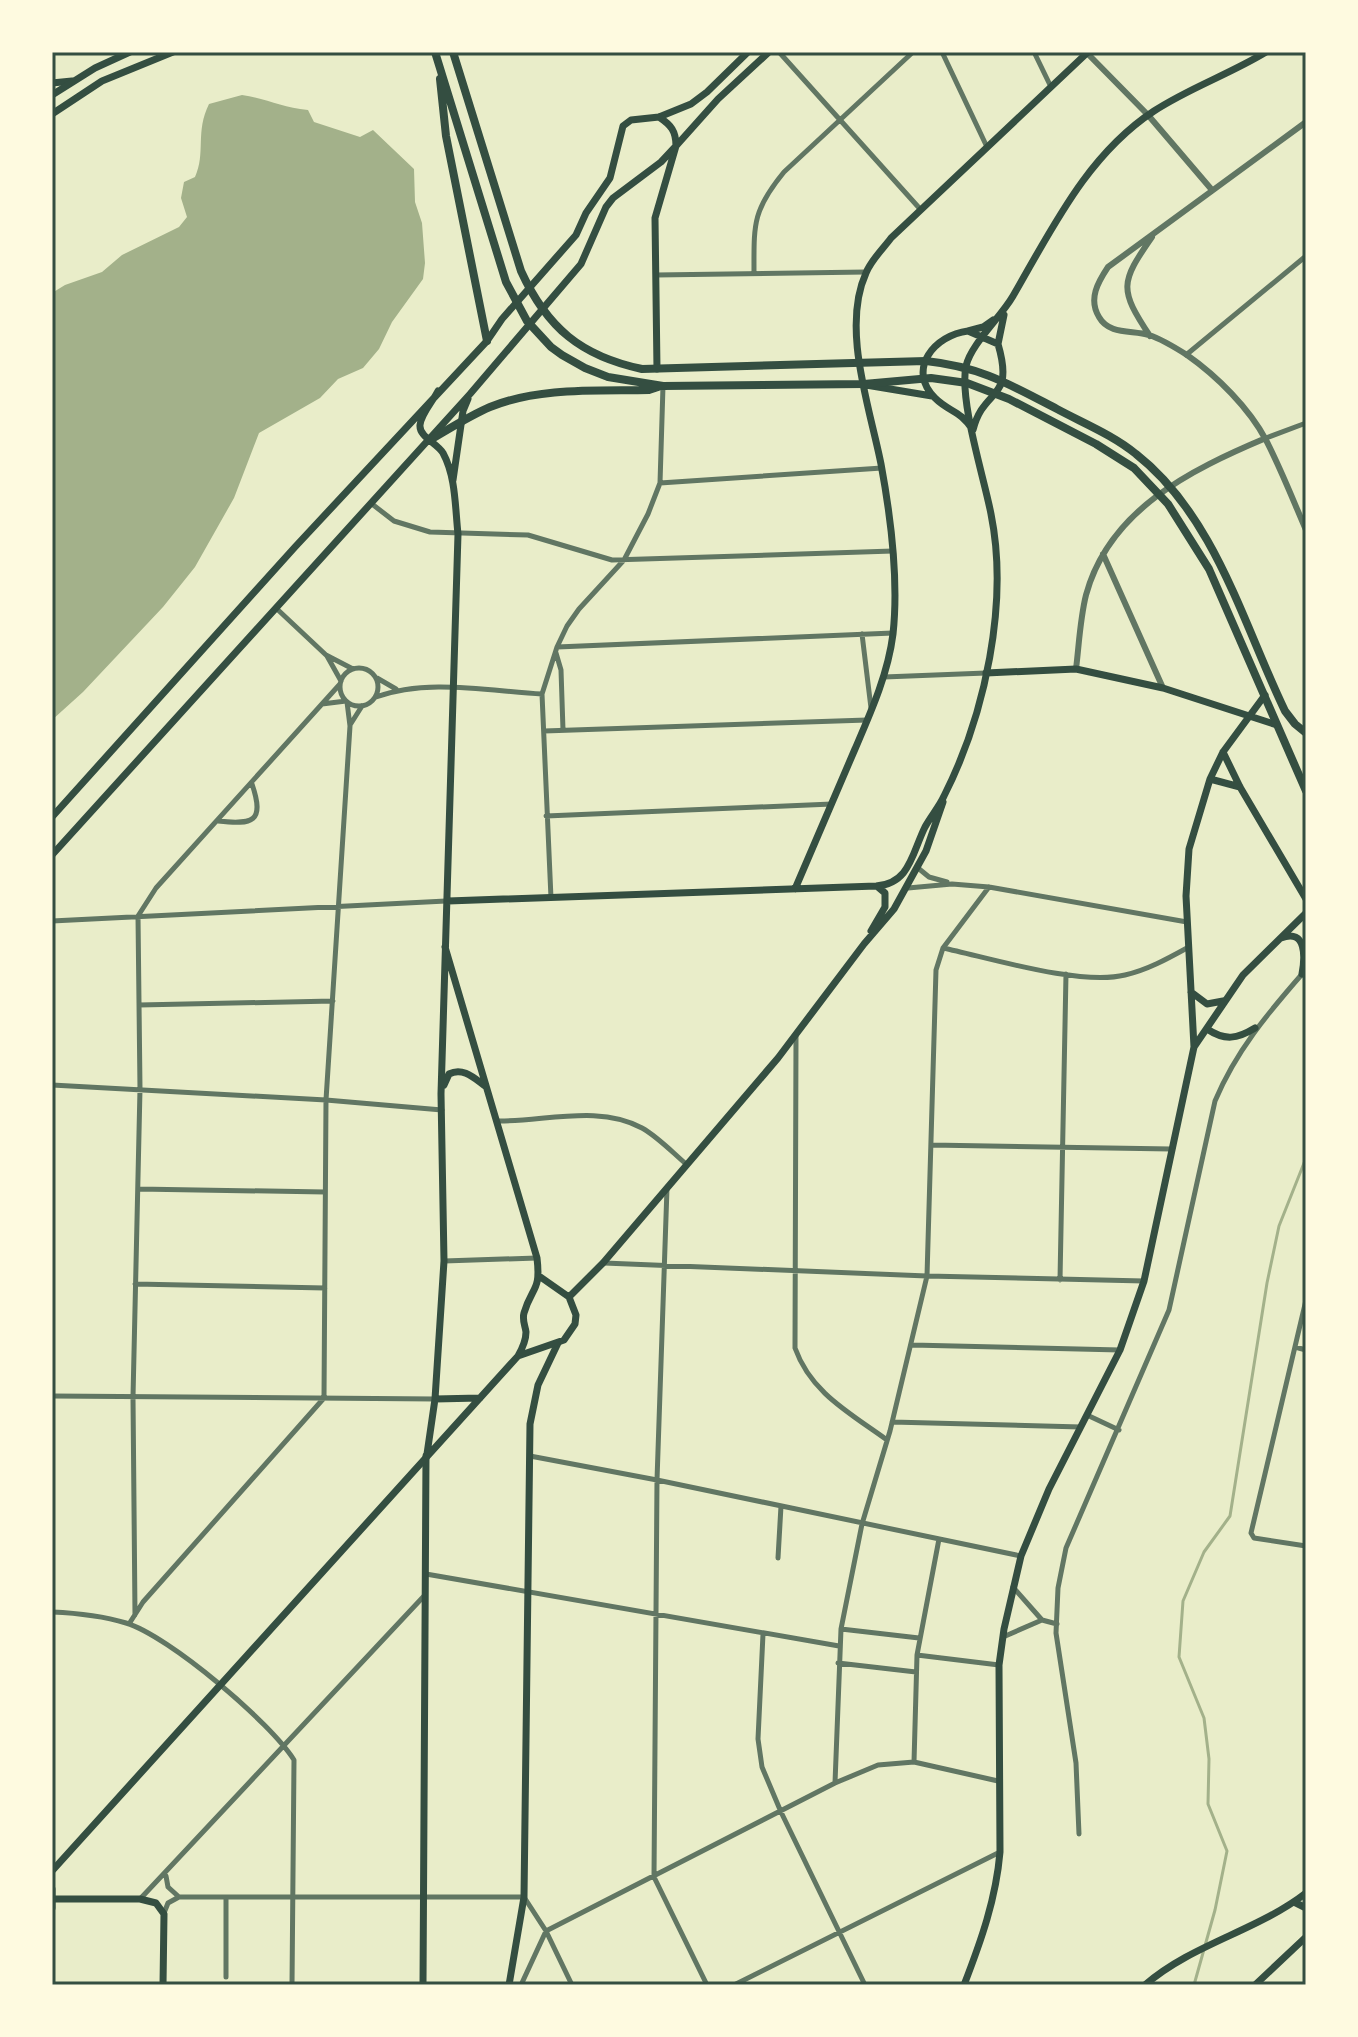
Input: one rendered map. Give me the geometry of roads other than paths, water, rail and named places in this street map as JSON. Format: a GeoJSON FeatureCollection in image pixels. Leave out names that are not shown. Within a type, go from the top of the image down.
{"type":"FeatureCollection","features":[{"type":"Feature","properties":{"kind":"highway"},"geometry":{"type":"LineString","coordinates":[[435,52],[506,282],[527,321],[551,347],[585,368],[608,377],[663,386],[864,384],[942,378],[966,382],[1096,444],[1134,468],[1160,493],[1184,526],[1209,569],[1306,791]]}},
{"type":"Feature","properties":{"kind":"highway"},"geometry":{"type":"LineString","coordinates":[[453,52],[521,271],[532,295],[567,337],[607,360],[642,369],[926,361],[981,371],[1003,380],[1124,445],[1170,487],[1195,520],[1220,564],[1275,690],[1295,724],[1306,733]]}},
{"type":"Feature","properties":{"kind":"highway"},"geometry":{"type":"LineString","coordinates":[[440,66],[441,110],[487,341]]}},
{"type":"Feature","properties":{"kind":"highway"},"geometry":{"type":"LineString","coordinates":[[430,440],[490,407],[536,395],[649,390],[663,386]]}},
{"type":"Feature","properties":{"kind":"main road"},"geometry":{"type":"LineString","coordinates":[[52,114],[102,81],[173,52]]}},
{"type":"Feature","properties":{"kind":"main road"},"geometry":{"type":"LineString","coordinates":[[52,817],[438,391],[487,341],[502,319],[576,235],[586,213],[610,178],[623,126],[631,120],[659,117],[681,109],[707,92],[748,52]]}},
{"type":"Feature","properties":{"kind":"main road"},"geometry":{"type":"LineString","coordinates":[[53,854],[430,440],[581,264],[600,218],[613,198],[661,162],[718,99],[769,52]]}},
{"type":"Feature","properties":{"kind":"main road"},"geometry":{"type":"LineString","coordinates":[[569,1297],[603,1263],[796,1036],[908,888],[939,820],[986,673],[997,568],[991,516],[968,411],[966,368],[973,351],[1006,308],[1084,177],[1106,151],[1148,115],[1173,99],[1266,52]]}},
{"type":"Feature","properties":{"kind":"main road"},"geometry":{"type":"LineString","coordinates":[[52,95],[72,81],[128,53],[130,68]]}},
{"type":"Feature","properties":{"kind":"main road"},"geometry":{"type":"LineString","coordinates":[[795,889],[872,709],[884,677],[893,633],[893,551],[882,468],[859,363],[856,328],[858,303],[866,272],[891,238],[1087,53]]}},
{"type":"Feature","properties":{"kind":"main road"},"geometry":{"type":"LineString","coordinates":[[52,83],[72,81]]}},
{"type":"Feature","properties":{"kind":"main road"},"geometry":{"type":"LineString","coordinates":[[657,369],[655,218],[676,146],[676,134],[659,117]]}},
{"type":"Feature","properties":{"kind":"main road"},"geometry":{"type":"LineString","coordinates":[[973,430],[981,407],[996,394],[1003,380],[998,344],[1006,308]]}},
{"type":"Feature","properties":{"kind":"main road"},"geometry":{"type":"LineString","coordinates":[[932,396],[925,379],[926,361],[931,351],[942,339],[983,327],[1006,308]]}},
{"type":"Feature","properties":{"kind":"main road"},"geometry":{"type":"LineString","coordinates":[[968,331],[998,344]]}},
{"type":"Feature","properties":{"kind":"main road"},"geometry":{"type":"LineString","coordinates":[[864,384],[932,396],[957,411],[973,430]]}},
{"type":"Feature","properties":{"kind":"main road"},"geometry":{"type":"LineString","coordinates":[[438,391],[421,420],[420,428],[441,451],[453,483]]}},
{"type":"Feature","properties":{"kind":"main road"},"geometry":{"type":"LineString","coordinates":[[423,1985],[426,1456],[435,1399],[444,1261],[441,1094],[458,534],[453,483],[463,411],[470,394]]}},
{"type":"Feature","properties":{"kind":"main road"},"geometry":{"type":"LineString","coordinates":[[986,673],[1076,669],[1163,688],[1277,725]]}},
{"type":"Feature","properties":{"kind":"main road"},"geometry":{"type":"LineString","coordinates":[[964,1985],[998,1880],[999,1665],[1013,1587],[1021,1556],[1049,1489],[1120,1350],[1144,1281],[1194,1047],[1185,875],[1189,849],[1210,779],[1223,752],[1265,695]]}},
{"type":"Feature","properties":{"kind":"main road"},"geometry":{"type":"LineString","coordinates":[[1223,752],[1240,787],[1306,899]]}},
{"type":"Feature","properties":{"kind":"main road"},"geometry":{"type":"LineString","coordinates":[[1210,779],[1240,787]]}},
{"type":"Feature","properties":{"kind":"main road"},"geometry":{"type":"LineString","coordinates":[[876,886],[896,882],[904,875],[924,829],[944,797]]}},
{"type":"Feature","properties":{"kind":"main road"},"geometry":{"type":"LineString","coordinates":[[448,901],[876,886],[908,888]]}},
{"type":"Feature","properties":{"kind":"main road"},"geometry":{"type":"LineString","coordinates":[[864,944],[886,902],[885,893],[876,886]]}},
{"type":"Feature","properties":{"kind":"main road"},"geometry":{"type":"LineString","coordinates":[[1194,1047],[1243,975],[1306,913]]}},
{"type":"Feature","properties":{"kind":"main road"},"geometry":{"type":"LineString","coordinates":[[1279,939],[1288,935],[1296,937],[1304,946],[1304,972]]}},
{"type":"Feature","properties":{"kind":"main road"},"geometry":{"type":"LineString","coordinates":[[52,1871],[518,1356],[526,1333],[524,1312],[537,1288],[537,1258],[445,947]]}},
{"type":"Feature","properties":{"kind":"main road"},"geometry":{"type":"LineString","coordinates":[[1191,992],[1207,1004],[1223,1001]]}},
{"type":"Feature","properties":{"kind":"main road"},"geometry":{"type":"LineString","coordinates":[[1207,1029],[1229,1039],[1255,1028]]}},
{"type":"Feature","properties":{"kind":"main road"},"geometry":{"type":"LineString","coordinates":[[441,1094],[449,1074],[455,1071],[462,1071],[485,1086]]}},
{"type":"Feature","properties":{"kind":"main road"},"geometry":{"type":"LineString","coordinates":[[518,1356],[558,1343],[568,1336],[575,1324],[576,1315],[569,1297],[539,1276]]}},
{"type":"Feature","properties":{"kind":"main road"},"geometry":{"type":"LineString","coordinates":[[509,1985],[524,1897],[530,1424],[538,1385],[558,1343]]}},
{"type":"Feature","properties":{"kind":"main road"},"geometry":{"type":"LineString","coordinates":[[435,1399],[480,1398]]}},
{"type":"Feature","properties":{"kind":"main road"},"geometry":{"type":"LineString","coordinates":[[52,1889],[52,1908]]}},
{"type":"Feature","properties":{"kind":"main road"},"geometry":{"type":"LineString","coordinates":[[1145,1985],[1306,1893]]}},
{"type":"Feature","properties":{"kind":"main road"},"geometry":{"type":"LineString","coordinates":[[54,1899],[140,1899],[156,1903],[164,1914],[163,1985]]}},
{"type":"Feature","properties":{"kind":"main road"},"geometry":{"type":"LineString","coordinates":[[1294,1902],[1306,1908]]}},
{"type":"Feature","properties":{"kind":"main road"},"geometry":{"type":"LineString","coordinates":[[1255,1985],[1306,1937]]}},
{"type":"Feature","properties":{"kind":"street"},"geometry":{"type":"LineString","coordinates":[[779,52],[921,210]]}},
{"type":"Feature","properties":{"kind":"street"},"geometry":{"type":"LineString","coordinates":[[754,273],[754,225],[759,208],[784,172],[913,52]]}},
{"type":"Feature","properties":{"kind":"street"},"geometry":{"type":"LineString","coordinates":[[942,52],[987,148]]}},
{"type":"Feature","properties":{"kind":"street"},"geometry":{"type":"LineString","coordinates":[[1034,52],[1052,88]]}},
{"type":"Feature","properties":{"kind":"street"},"geometry":{"type":"LineString","coordinates":[[1087,53],[1148,115],[1212,190]]}},
{"type":"Feature","properties":{"kind":"street"},"geometry":{"type":"LineString","coordinates":[[1306,122],[1108,267],[1094,290],[1094,307],[1102,322],[1119,331],[1150,336],[1186,355],[1228,392],[1266,438],[1306,530]]}},
{"type":"Feature","properties":{"kind":"street"},"geometry":{"type":"LineString","coordinates":[[1150,336],[1131,307],[1127,281],[1139,255],[1160,228]]}},
{"type":"Feature","properties":{"kind":"street"},"geometry":{"type":"LineString","coordinates":[[1186,355],[1306,256]]}},
{"type":"Feature","properties":{"kind":"street"},"geometry":{"type":"LineString","coordinates":[[655,275],[866,272]]}},
{"type":"Feature","properties":{"kind":"street"},"geometry":{"type":"LineString","coordinates":[[551,899],[542,694],[556,649],[579,609],[624,560],[638,538],[660,483],[663,386]]}},
{"type":"Feature","properties":{"kind":"street"},"geometry":{"type":"LineString","coordinates":[[1076,669],[1086,596],[1103,554],[1129,518],[1160,493],[1214,461],[1306,423]]}},
{"type":"Feature","properties":{"kind":"street"},"geometry":{"type":"LineString","coordinates":[[660,483],[882,468]]}},
{"type":"Feature","properties":{"kind":"street"},"geometry":{"type":"LineString","coordinates":[[372,504],[394,521],[430,532],[528,535],[597,558],[624,560],[893,551]]}},
{"type":"Feature","properties":{"kind":"street"},"geometry":{"type":"LineString","coordinates":[[1103,554],[1163,688]]}},
{"type":"Feature","properties":{"kind":"street"},"geometry":{"type":"LineString","coordinates":[[277,609],[326,655],[353,669],[366,669],[397,690]]}},
{"type":"Feature","properties":{"kind":"street"},"geometry":{"type":"LineString","coordinates":[[556,649],[893,633]]}},
{"type":"Feature","properties":{"kind":"street"},"geometry":{"type":"LineString","coordinates":[[862,634],[872,709]]}},
{"type":"Feature","properties":{"kind":"street"},"geometry":{"type":"LineString","coordinates":[[556,649],[560,661],[563,730]]}},
{"type":"Feature","properties":{"kind":"street"},"geometry":{"type":"LineString","coordinates":[[129,1624],[143,1602],[324,1398],[326,1100],[350,726],[341,683],[326,655]]}},
{"type":"Feature","properties":{"kind":"street"},"geometry":{"type":"LineString","coordinates":[[135,1615],[133,1397],[140,1089],[138,916],[156,888],[353,669]]}},
{"type":"Feature","properties":{"kind":"street"},"geometry":{"type":"LineString","coordinates":[[884,677],[986,673]]}},
{"type":"Feature","properties":{"kind":"street"},"geometry":{"type":"LineString","coordinates":[[376,678],[376,697]]}},
{"type":"Feature","properties":{"kind":"street"},"geometry":{"type":"LineString","coordinates":[[350,726],[362,706],[397,690],[452,688],[542,694]]}},
{"type":"Feature","properties":{"kind":"street"},"geometry":{"type":"LineString","coordinates":[[321,704],[347,701],[362,706]]}},
{"type":"Feature","properties":{"kind":"street"},"geometry":{"type":"LineString","coordinates":[[544,731],[867,720]]}},
{"type":"Feature","properties":{"kind":"street"},"geometry":{"type":"LineString","coordinates":[[217,821],[239,824],[256,817],[258,807],[252,784]]}},
{"type":"Feature","properties":{"kind":"street"},"geometry":{"type":"LineString","coordinates":[[546,816],[832,804]]}},
{"type":"Feature","properties":{"kind":"street"},"geometry":{"type":"LineString","coordinates":[[918,868],[929,877],[952,884]]}},
{"type":"Feature","properties":{"kind":"street"},"geometry":{"type":"LineString","coordinates":[[908,888],[952,884],[989,887],[1187,922]]}},
{"type":"Feature","properties":{"kind":"street"},"geometry":{"type":"LineString","coordinates":[[835,1783],[841,1629],[862,1524],[892,1422],[927,1276],[936,970],[943,948],[989,887]]}},
{"type":"Feature","properties":{"kind":"street"},"geometry":{"type":"LineString","coordinates":[[52,921],[448,901]]}},
{"type":"Feature","properties":{"kind":"street"},"geometry":{"type":"LineString","coordinates":[[943,948],[1099,978],[1122,976],[1145,969],[1187,948]]}},
{"type":"Feature","properties":{"kind":"street"},"geometry":{"type":"LineString","coordinates":[[1079,1834],[1076,1763],[1056,1633],[1058,1588],[1066,1548],[1169,1310],[1215,1101],[1228,1070],[1255,1028],[1304,972]]}},
{"type":"Feature","properties":{"kind":"street"},"geometry":{"type":"LineString","coordinates":[[1060,1280],[1066,974]]}},
{"type":"Feature","properties":{"kind":"street"},"geometry":{"type":"LineString","coordinates":[[139,1005],[333,1001]]}},
{"type":"Feature","properties":{"kind":"street"},"geometry":{"type":"LineString","coordinates":[[796,1036],[795,1348],[800,1363],[819,1390],[887,1440]]}},
{"type":"Feature","properties":{"kind":"street"},"geometry":{"type":"LineString","coordinates":[[52,1085],[326,1100],[442,1110]]}},
{"type":"Feature","properties":{"kind":"street"},"geometry":{"type":"LineString","coordinates":[[497,1121],[592,1116],[627,1122],[642,1128],[686,1164]]}},
{"type":"Feature","properties":{"kind":"street"},"geometry":{"type":"LineString","coordinates":[[931,1145],[1171,1149]]}},
{"type":"Feature","properties":{"kind":"street"},"geometry":{"type":"LineString","coordinates":[[667,1187],[657,1480],[654,1877],[707,1985]]}},
{"type":"Feature","properties":{"kind":"street"},"geometry":{"type":"LineString","coordinates":[[138,1189],[325,1192]]}},
{"type":"Feature","properties":{"kind":"street"},"geometry":{"type":"LineString","coordinates":[[444,1261],[537,1258]]}},
{"type":"Feature","properties":{"kind":"street"},"geometry":{"type":"LineString","coordinates":[[603,1263],[1144,1281]]}},
{"type":"Feature","properties":{"kind":"street"},"geometry":{"type":"LineString","coordinates":[[135,1284],[325,1288]]}},
{"type":"Feature","properties":{"kind":"street"},"geometry":{"type":"LineString","coordinates":[[1306,1300],[1259,1491],[1252,1536],[1306,1546]]}},
{"type":"Feature","properties":{"kind":"street"},"geometry":{"type":"LineString","coordinates":[[912,1345],[1120,1350]]}},
{"type":"Feature","properties":{"kind":"street"},"geometry":{"type":"LineString","coordinates":[[1295,1347],[1306,1350]]}},
{"type":"Feature","properties":{"kind":"street"},"geometry":{"type":"LineString","coordinates":[[52,1396],[435,1399]]}},
{"type":"Feature","properties":{"kind":"street"},"geometry":{"type":"LineString","coordinates":[[1087,1415],[1119,1430]]}},
{"type":"Feature","properties":{"kind":"street"},"geometry":{"type":"LineString","coordinates":[[892,1422],[1081,1427]]}},
{"type":"Feature","properties":{"kind":"street"},"geometry":{"type":"LineString","coordinates":[[530,1456],[1021,1556]]}},
{"type":"Feature","properties":{"kind":"street"},"geometry":{"type":"LineString","coordinates":[[778,1558],[781,1506]]}},
{"type":"Feature","properties":{"kind":"street"},"geometry":{"type":"LineString","coordinates":[[914,1762],[917,1655],[939,1539]]}},
{"type":"Feature","properties":{"kind":"street"},"geometry":{"type":"LineString","coordinates":[[425,1574],[839,1646]]}},
{"type":"Feature","properties":{"kind":"street"},"geometry":{"type":"LineString","coordinates":[[1013,1587],[1042,1620],[1057,1624]]}},
{"type":"Feature","properties":{"kind":"street"},"geometry":{"type":"LineString","coordinates":[[140,1899],[424,1595]]}},
{"type":"Feature","properties":{"kind":"street"},"geometry":{"type":"LineString","coordinates":[[52,1612],[129,1624],[177,1652],[219,1685],[285,1746],[294,1760],[292,1985]]}},
{"type":"Feature","properties":{"kind":"street"},"geometry":{"type":"LineString","coordinates":[[1003,1637],[1042,1620]]}},
{"type":"Feature","properties":{"kind":"street"},"geometry":{"type":"LineString","coordinates":[[841,1629],[919,1638]]}},
{"type":"Feature","properties":{"kind":"street"},"geometry":{"type":"LineString","coordinates":[[763,1634],[758,1739],[762,1767],[865,1985]]}},
{"type":"Feature","properties":{"kind":"street"},"geometry":{"type":"LineString","coordinates":[[917,1655],[999,1665]]}},
{"type":"Feature","properties":{"kind":"street"},"geometry":{"type":"LineString","coordinates":[[838,1663],[916,1672]]}},
{"type":"Feature","properties":{"kind":"street"},"geometry":{"type":"LineString","coordinates":[[521,1985],[546,1931],[835,1783],[878,1765],[914,1762],[998,1781]]}},
{"type":"Feature","properties":{"kind":"street"},"geometry":{"type":"LineString","coordinates":[[734,1985],[1000,1852]]}},
{"type":"Feature","properties":{"kind":"street"},"geometry":{"type":"LineString","coordinates":[[168,1872],[165,1878],[168,1887],[179,1897]]}},
{"type":"Feature","properties":{"kind":"street"},"geometry":{"type":"LineString","coordinates":[[164,1914],[168,1903],[179,1897],[524,1897],[546,1931],[572,1985]]}},
{"type":"Feature","properties":{"kind":"street"},"geometry":{"type":"LineString","coordinates":[[226,1897],[226,1977]]}},
{"type":"Feature","properties":{"kind":"waterway"},"geometry":{"type":"LineString","coordinates":[[1194,1985],[1215,1910],[1227,1851],[1208,1804],[1209,1759],[1204,1718],[1179,1657],[1183,1601],[1204,1552],[1230,1516],[1279,1226],[1306,1158]]}}]}
